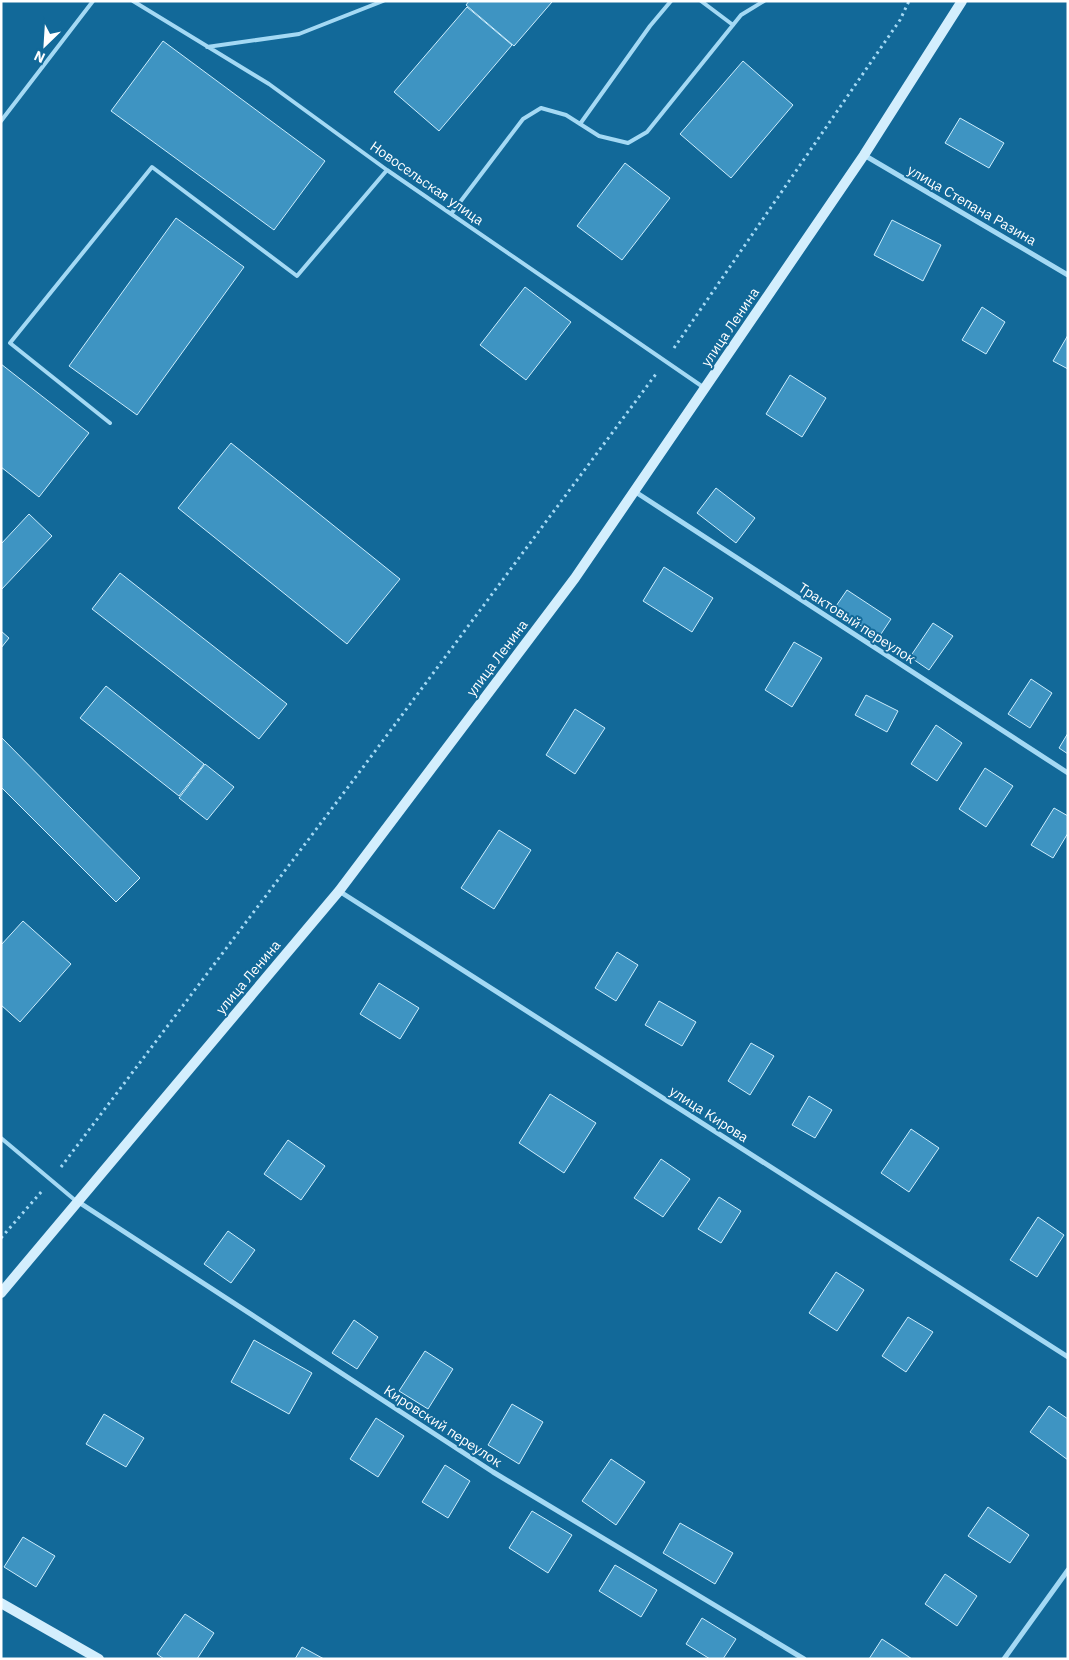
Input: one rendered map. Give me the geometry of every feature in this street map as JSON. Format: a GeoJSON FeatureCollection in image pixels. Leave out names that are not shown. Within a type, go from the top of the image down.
{"type":"FeatureCollection","features":[{"type":"Feature","properties":{"kind":"main road","name":"улица Ленина"},"geometry":{"type":"LineString","coordinates":[[1,1292],[339,891],[575,578],[864,155],[962,1]]}},
{"type":"Feature","properties":{"kind":"main road"},"geometry":{"type":"LineString","coordinates":[[1,1602],[99,1659]]}},
{"type":"Feature","properties":{"kind":"street","name":"улица Степана Разина"},"geometry":{"type":"LineString","coordinates":[[864,155],[1068,275]]}},
{"type":"Feature","properties":{"kind":"street","name":"Трактовый переулок"},"geometry":{"type":"LineString","coordinates":[[634,491],[1068,773]]}},
{"type":"Feature","properties":{"kind":"street","name":"улица Кирова"},"geometry":{"type":"LineString","coordinates":[[339,891],[1068,1357]]}},
{"type":"Feature","properties":{"kind":"street","name":"Кировский переулок"},"geometry":{"type":"LineString","coordinates":[[77,1201],[493,1472],[804,1659]]}},
{"type":"Feature","properties":{"kind":"street"},"geometry":{"type":"LineString","coordinates":[[1004,1659],[1068,1570]]}},
{"type":"Feature","properties":{"kind":"lane"},"geometry":{"type":"LineString","coordinates":[[1,121],[93,1]]}},
{"type":"Feature","properties":{"kind":"lane","name":"Новосельская улица"},"geometry":{"type":"LineString","coordinates":[[133,1],[269,84],[451,214],[705,388]]}},
{"type":"Feature","properties":{"kind":"lane"},"geometry":{"type":"LineString","coordinates":[[208,47],[299,34],[384,1]]}},
{"type":"Feature","properties":{"kind":"lane"},"geometry":{"type":"LineString","coordinates":[[580,124],[650,26],[671,1]]}},
{"type":"Feature","properties":{"kind":"lane"},"geometry":{"type":"LineString","coordinates":[[701,1],[733,25]]}},
{"type":"Feature","properties":{"kind":"lane"},"geometry":{"type":"LineString","coordinates":[[451,214],[523,119],[541,108],[566,115],[599,136],[628,143],[648,132],[741,14],[764,1]]}},
{"type":"Feature","properties":{"kind":"lane"},"geometry":{"type":"LineString","coordinates":[[110,423],[10,343],[152,167],[297,276],[388,170]]}},
{"type":"Feature","properties":{"kind":"lane"},"geometry":{"type":"LineString","coordinates":[[1,1138],[77,1201]]}},
{"type":"Feature","properties":{"kind":"path"},"geometry":{"type":"LineString","coordinates":[[1,1238],[51,1180],[364,766],[665,361],[900,20],[909,1]]}},
{"type":"Feature","properties":{"kind":"building"},"geometry":{"type":"Polygon","coordinates":[[[469,1],[552,2],[514,46],[466,5],[469,1]]]}},
{"type":"Feature","properties":{"kind":"building"},"geometry":{"type":"Polygon","coordinates":[[[467,7],[512,45],[439,131],[394,92],[467,7]]]}},
{"type":"Feature","properties":{"kind":"building"},"geometry":{"type":"Polygon","coordinates":[[[163,41],[325,161],[274,230],[111,111],[163,41]]]}},
{"type":"Feature","properties":{"kind":"building"},"geometry":{"type":"Polygon","coordinates":[[[743,61],[793,105],[731,178],[680,134],[743,61]]]}},
{"type":"Feature","properties":{"kind":"building"},"geometry":{"type":"Polygon","coordinates":[[[960,118],[1004,143],[989,168],[945,143],[960,118]]]}},
{"type":"Feature","properties":{"kind":"building"},"geometry":{"type":"Polygon","coordinates":[[[625,163],[670,198],[622,260],[577,226],[625,163]]]}},
{"type":"Feature","properties":{"kind":"building"},"geometry":{"type":"Polygon","coordinates":[[[176,218],[244,267],[137,415],[69,366],[176,218]]]}},
{"type":"Feature","properties":{"kind":"building"},"geometry":{"type":"Polygon","coordinates":[[[892,220],[941,245],[923,281],[874,255],[892,220]]]}},
{"type":"Feature","properties":{"kind":"building"},"geometry":{"type":"Polygon","coordinates":[[[525,287],[571,322],[526,380],[480,345],[525,287]]]}},
{"type":"Feature","properties":{"kind":"building"},"geometry":{"type":"Polygon","coordinates":[[[982,307],[1005,322],[986,354],[962,340],[982,307]]]}},
{"type":"Feature","properties":{"kind":"building"},"geometry":{"type":"Polygon","coordinates":[[[1068,335],[1068,369],[1053,361],[1068,335]]]}},
{"type":"Feature","properties":{"kind":"building"},"geometry":{"type":"Polygon","coordinates":[[[1,364],[89,433],[39,497],[1,467],[1,364]]]}},
{"type":"Feature","properties":{"kind":"building"},"geometry":{"type":"Polygon","coordinates":[[[790,375],[826,398],[802,437],[766,414],[790,375]]]}},
{"type":"Feature","properties":{"kind":"building"},"geometry":{"type":"Polygon","coordinates":[[[231,443],[400,579],[347,644],[178,508],[231,443]]]}},
{"type":"Feature","properties":{"kind":"building"},"geometry":{"type":"Polygon","coordinates":[[[716,488],[755,518],[736,543],[697,513],[716,488]]]}},
{"type":"Feature","properties":{"kind":"building"},"geometry":{"type":"Polygon","coordinates":[[[29,514],[52,536],[1,590],[1,544],[29,514]]]}},
{"type":"Feature","properties":{"kind":"building"},"geometry":{"type":"Polygon","coordinates":[[[664,567],[713,598],[692,632],[643,601],[664,567]]]}},
{"type":"Feature","properties":{"kind":"building"},"geometry":{"type":"Polygon","coordinates":[[[120,573],[287,704],[259,739],[92,609],[120,573]]]}},
{"type":"Feature","properties":{"kind":"building"},"geometry":{"type":"Polygon","coordinates":[[[847,590],[891,619],[879,637],[834,609],[847,590]]]}},
{"type":"Feature","properties":{"kind":"building"},"geometry":{"type":"Polygon","coordinates":[[[933,623],[953,636],[929,670],[910,657],[933,623]]]}},
{"type":"Feature","properties":{"kind":"building"},"geometry":{"type":"Polygon","coordinates":[[[1,631],[9,638],[1,648],[1,631]]]}},
{"type":"Feature","properties":{"kind":"building"},"geometry":{"type":"Polygon","coordinates":[[[794,642],[822,658],[792,707],[765,690],[794,642]]]}},
{"type":"Feature","properties":{"kind":"building"},"geometry":{"type":"Polygon","coordinates":[[[1031,679],[1052,693],[1030,728],[1008,714],[1031,679]]]}},
{"type":"Feature","properties":{"kind":"building"},"geometry":{"type":"Polygon","coordinates":[[[106,686],[204,764],[179,796],[80,718],[106,686]]]}},
{"type":"Feature","properties":{"kind":"building"},"geometry":{"type":"Polygon","coordinates":[[[866,695],[898,711],[887,732],[855,715],[866,695]]]}},
{"type":"Feature","properties":{"kind":"building"},"geometry":{"type":"Polygon","coordinates":[[[575,709],[605,728],[575,774],[546,755],[575,709]]]}},
{"type":"Feature","properties":{"kind":"building"},"geometry":{"type":"Polygon","coordinates":[[[936,725],[962,743],[937,781],[911,764],[936,725]]]}},
{"type":"Feature","properties":{"kind":"building"},"geometry":{"type":"Polygon","coordinates":[[[1068,733],[1068,754],[1059,748],[1068,733]]]}},
{"type":"Feature","properties":{"kind":"building"},"geometry":{"type":"Polygon","coordinates":[[[1,737],[140,878],[116,902],[1,787],[1,737]]]}},
{"type":"Feature","properties":{"kind":"building"},"geometry":{"type":"Polygon","coordinates":[[[205,764],[234,787],[207,820],[179,798],[205,764]]]}},
{"type":"Feature","properties":{"kind":"building"},"geometry":{"type":"Polygon","coordinates":[[[985,768],[1013,786],[986,827],[959,809],[985,768]]]}},
{"type":"Feature","properties":{"kind":"building"},"geometry":{"type":"Polygon","coordinates":[[[1054,808],[1068,816],[1068,833],[1053,858],[1031,845],[1054,808]]]}},
{"type":"Feature","properties":{"kind":"building"},"geometry":{"type":"Polygon","coordinates":[[[499,830],[531,850],[494,909],[461,888],[499,830]]]}},
{"type":"Feature","properties":{"kind":"building"},"geometry":{"type":"Polygon","coordinates":[[[23,921],[71,964],[20,1022],[1,1005],[1,945],[23,921]]]}},
{"type":"Feature","properties":{"kind":"building"},"geometry":{"type":"Polygon","coordinates":[[[617,952],[638,965],[616,1001],[595,988],[617,952]]]}},
{"type":"Feature","properties":{"kind":"building"},"geometry":{"type":"Polygon","coordinates":[[[379,983],[419,1008],[400,1039],[360,1014],[379,983]]]}},
{"type":"Feature","properties":{"kind":"building"},"geometry":{"type":"Polygon","coordinates":[[[659,1001],[696,1022],[682,1046],[645,1025],[659,1001]]]}},
{"type":"Feature","properties":{"kind":"building"},"geometry":{"type":"Polygon","coordinates":[[[751,1043],[774,1056],[750,1095],[728,1081],[751,1043]]]}},
{"type":"Feature","properties":{"kind":"building"},"geometry":{"type":"Polygon","coordinates":[[[550,1094],[596,1123],[564,1173],[519,1143],[550,1094]]]}},
{"type":"Feature","properties":{"kind":"building"},"geometry":{"type":"Polygon","coordinates":[[[809,1096],[832,1110],[815,1138],[792,1125],[809,1096]]]}},
{"type":"Feature","properties":{"kind":"building"},"geometry":{"type":"Polygon","coordinates":[[[911,1129],[939,1148],[909,1192],[881,1173],[911,1129]]]}},
{"type":"Feature","properties":{"kind":"building"},"geometry":{"type":"Polygon","coordinates":[[[288,1140],[325,1166],[301,1200],[264,1174],[288,1140]]]}},
{"type":"Feature","properties":{"kind":"building"},"geometry":{"type":"Polygon","coordinates":[[[661,1159],[690,1179],[663,1217],[634,1198],[661,1159]]]}},
{"type":"Feature","properties":{"kind":"building"},"geometry":{"type":"Polygon","coordinates":[[[719,1197],[741,1211],[721,1243],[698,1229],[719,1197]]]}},
{"type":"Feature","properties":{"kind":"building"},"geometry":{"type":"Polygon","coordinates":[[[1038,1217],[1064,1235],[1037,1277],[1010,1260],[1038,1217]]]}},
{"type":"Feature","properties":{"kind":"building"},"geometry":{"type":"Polygon","coordinates":[[[228,1231],[255,1250],[231,1283],[204,1264],[228,1231]]]}},
{"type":"Feature","properties":{"kind":"building"},"geometry":{"type":"Polygon","coordinates":[[[836,1272],[864,1290],[837,1331],[809,1313],[836,1272]]]}},
{"type":"Feature","properties":{"kind":"building"},"geometry":{"type":"Polygon","coordinates":[[[908,1317],[933,1332],[906,1372],[882,1356],[908,1317]]]}},
{"type":"Feature","properties":{"kind":"building"},"geometry":{"type":"Polygon","coordinates":[[[354,1320],[378,1337],[357,1369],[332,1353],[354,1320]]]}},
{"type":"Feature","properties":{"kind":"building"},"geometry":{"type":"Polygon","coordinates":[[[254,1340],[312,1373],[289,1414],[231,1382],[254,1340]]]}},
{"type":"Feature","properties":{"kind":"building"},"geometry":{"type":"Polygon","coordinates":[[[425,1351],[453,1369],[428,1409],[399,1391],[425,1351]]]}},
{"type":"Feature","properties":{"kind":"building"},"geometry":{"type":"Polygon","coordinates":[[[512,1404],[543,1422],[519,1464],[488,1445],[512,1404]]]}},
{"type":"Feature","properties":{"kind":"building"},"geometry":{"type":"Polygon","coordinates":[[[1049,1406],[1068,1419],[1068,1460],[1030,1432],[1049,1406]]]}},
{"type":"Feature","properties":{"kind":"building"},"geometry":{"type":"Polygon","coordinates":[[[104,1414],[144,1438],[126,1467],[86,1444],[104,1414]]]}},
{"type":"Feature","properties":{"kind":"building"},"geometry":{"type":"Polygon","coordinates":[[[376,1418],[404,1436],[378,1477],[350,1459],[376,1418]]]}},
{"type":"Feature","properties":{"kind":"building"},"geometry":{"type":"Polygon","coordinates":[[[611,1459],[645,1482],[616,1525],[582,1501],[611,1459]]]}},
{"type":"Feature","properties":{"kind":"building"},"geometry":{"type":"Polygon","coordinates":[[[445,1465],[470,1481],[448,1518],[422,1502],[445,1465]]]}},
{"type":"Feature","properties":{"kind":"building"},"geometry":{"type":"Polygon","coordinates":[[[988,1507],[1029,1535],[1010,1563],[968,1536],[988,1507]]]}},
{"type":"Feature","properties":{"kind":"building"},"geometry":{"type":"Polygon","coordinates":[[[532,1511],[572,1535],[548,1573],[509,1548],[532,1511]]]}},
{"type":"Feature","properties":{"kind":"building"},"geometry":{"type":"Polygon","coordinates":[[[680,1523],[733,1553],[715,1584],[663,1553],[680,1523]]]}},
{"type":"Feature","properties":{"kind":"building"},"geometry":{"type":"Polygon","coordinates":[[[23,1537],[55,1556],[36,1587],[4,1567],[23,1537]]]}},
{"type":"Feature","properties":{"kind":"building"},"geometry":{"type":"Polygon","coordinates":[[[615,1565],[657,1590],[641,1617],[599,1591],[615,1565]]]}},
{"type":"Feature","properties":{"kind":"building"},"geometry":{"type":"Polygon","coordinates":[[[945,1574],[977,1596],[957,1626],[925,1604],[945,1574]]]}},
{"type":"Feature","properties":{"kind":"building"},"geometry":{"type":"Polygon","coordinates":[[[185,1614],[214,1633],[197,1659],[164,1659],[157,1654],[185,1614]]]}},
{"type":"Feature","properties":{"kind":"building"},"geometry":{"type":"Polygon","coordinates":[[[702,1618],[736,1639],[723,1659],[710,1659],[686,1644],[702,1618]]]}},
{"type":"Feature","properties":{"kind":"building"},"geometry":{"type":"Polygon","coordinates":[[[882,1639],[912,1659],[869,1659],[882,1639]]]}},
{"type":"Feature","properties":{"kind":"building"},"geometry":{"type":"Polygon","coordinates":[[[302,1647],[324,1659],[295,1659],[302,1647]]]}}]}
